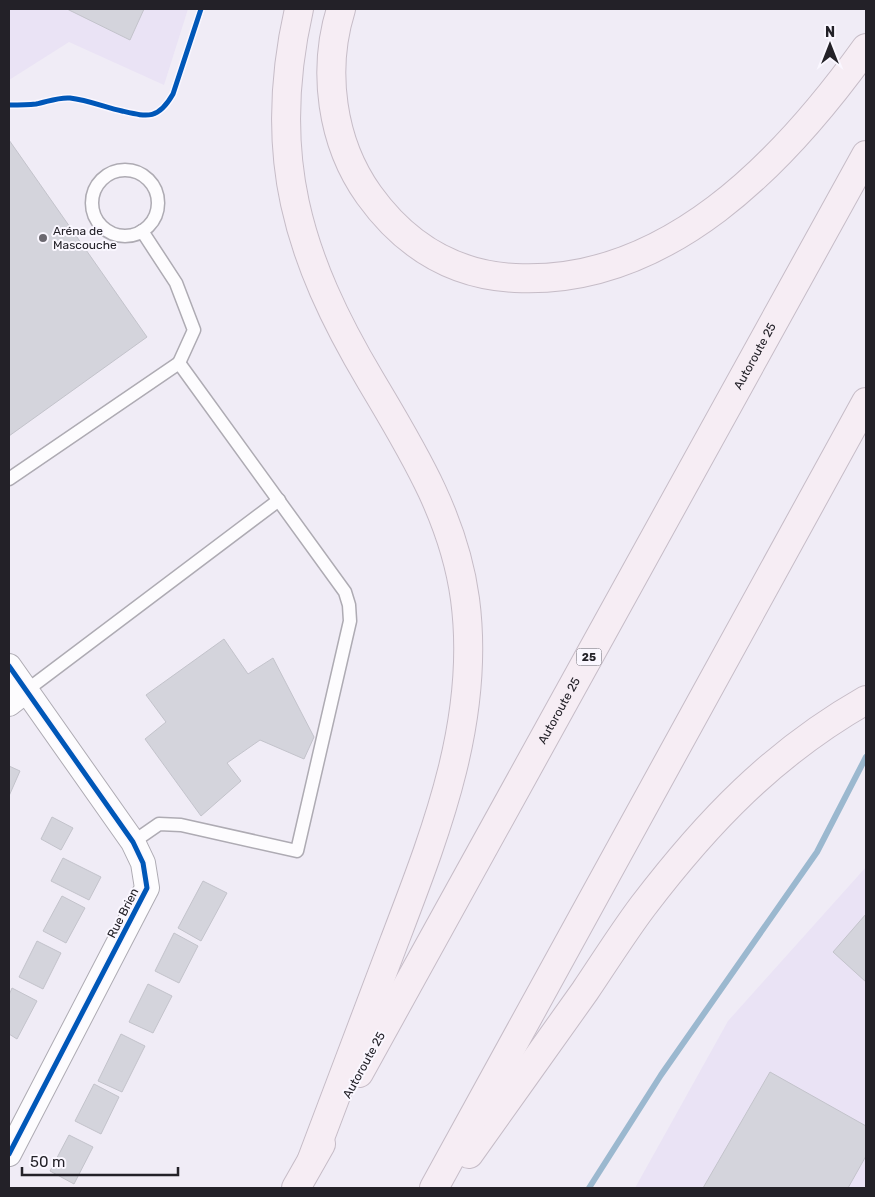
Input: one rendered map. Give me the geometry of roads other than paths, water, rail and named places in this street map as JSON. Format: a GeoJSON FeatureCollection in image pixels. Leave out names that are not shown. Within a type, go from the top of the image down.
{"type":"FeatureCollection","features":[{"type":"Feature","properties":{"kind":"highway"},"geometry":{"type":"LineString","coordinates":[[299,9],[288,67],[285,121],[288,166],[297,214],[309,256],[331,308],[370,380],[417,458],[439,505],[451,537],[461,578],[466,611],[468,650],[464,710],[457,750],[441,815],[312,1159]]}},
{"type":"Feature","properties":{"kind":"highway"},"geometry":{"type":"LineString","coordinates":[[341,9],[334,39],[331,84],[341,140],[355,173],[378,208],[392,224],[423,250],[458,268],[506,278],[545,279],[607,268],[652,249],[693,225],[734,195],[774,160],[844,79],[866,48]]}},
{"type":"Feature","properties":{"kind":"highway","name":"Autoroute 25"},"geometry":{"type":"LineString","coordinates":[[296,1188],[866,154]]}},
{"type":"Feature","properties":{"kind":"highway"},"geometry":{"type":"LineString","coordinates":[[434,1188],[866,402]]}},
{"type":"Feature","properties":{"kind":"highway"},"geometry":{"type":"LineString","coordinates":[[445,1188],[643,906],[698,839],[734,799],[797,744],[866,700]]}},
{"type":"Feature","properties":{"kind":"street","name":"Rue Brien"},"geometry":{"type":"LineString","coordinates":[[9,666],[133,842],[143,863],[147,888],[9,1154]]}},
{"type":"Feature","properties":{"kind":"street"},"geometry":{"type":"LineString","coordinates":[[9,704],[27,690]]}},
{"type":"Feature","properties":{"kind":"lane"},"geometry":{"type":"LineString","coordinates":[[120,171],[131,171],[142,175],[150,182],[156,192],[158,203],[156,214],[151,224],[142,231],[132,236],[122,236],[103,228],[97,220],[93,210],[94,195],[101,181],[109,175],[120,171]]}},
{"type":"Feature","properties":{"kind":"lane"},"geometry":{"type":"LineString","coordinates":[[9,479],[179,363],[194,330],[176,284],[142,231]]}},
{"type":"Feature","properties":{"kind":"lane"},"geometry":{"type":"LineString","coordinates":[[133,842],[159,824],[181,825],[296,852],[350,621],[349,605],[345,592],[179,363]]}},
{"type":"Feature","properties":{"kind":"lane"},"geometry":{"type":"LineString","coordinates":[[27,690],[278,500]]}},
{"type":"Feature","properties":{"kind":"waterway"},"geometry":{"type":"LineString","coordinates":[[589,1188],[661,1075],[817,852],[866,757]]}},
{"type":"Feature","properties":{"kind":"place","name":"Aréna de Mascouche"},"geometry":{"type":"Point","coordinates":[43,238]}}]}
